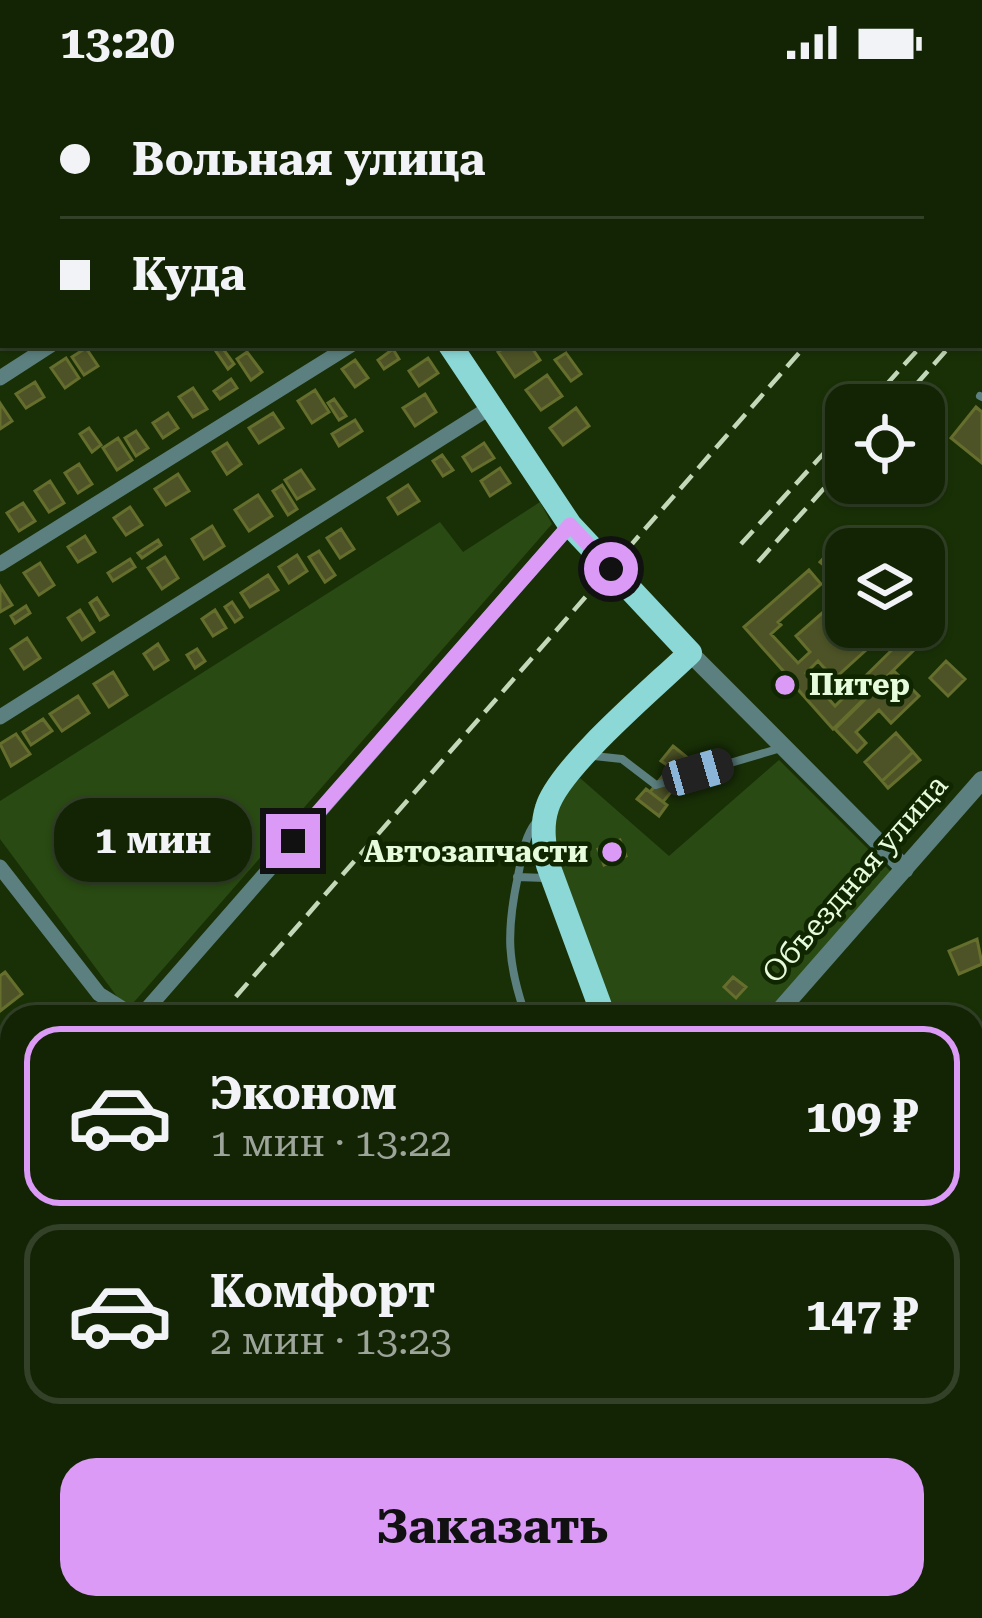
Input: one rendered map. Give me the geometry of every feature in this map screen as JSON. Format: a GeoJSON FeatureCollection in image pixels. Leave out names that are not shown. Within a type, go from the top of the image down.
{"type":"FeatureCollection","features":[{"type":"Feature","properties":{"kind":"main road"},"geometry":{"type":"LineString","coordinates":[[452,348],[570,525],[689,653],[587,754],[547,806],[544,844],[600,1005]]}},
{"type":"Feature","properties":{"kind":"street"},"geometry":{"type":"LineString","coordinates":[[0,378],[46,348]]}},
{"type":"Feature","properties":{"kind":"street"},"geometry":{"type":"LineString","coordinates":[[0,564],[346,348]]}},
{"type":"Feature","properties":{"kind":"street"},"geometry":{"type":"LineString","coordinates":[[0,717],[490,407]]}},
{"type":"Feature","properties":{"kind":"street"},"geometry":{"type":"LineString","coordinates":[[149,1005],[570,525]]}},
{"type":"Feature","properties":{"kind":"street"},"geometry":{"type":"LineString","coordinates":[[689,653],[905,868]]}},
{"type":"Feature","properties":{"kind":"street","name":"Объездная улица"},"geometry":{"type":"LineString","coordinates":[[785,1005],[982,780]]}},
{"type":"Feature","properties":{"kind":"street"},"geometry":{"type":"LineString","coordinates":[[0,867],[99,994],[118,1005]]}},
{"type":"Feature","properties":{"kind":"lane"},"geometry":{"type":"LineString","coordinates":[[587,754],[622,759],[656,785],[784,747]]}},
{"type":"Feature","properties":{"kind":"lane"},"geometry":{"type":"LineString","coordinates":[[522,1005],[512,978],[507,927],[526,835],[547,806]]}},
{"type":"Feature","properties":{"kind":"lane"},"geometry":{"type":"LineString","coordinates":[[517,877],[553,878]]}},
{"type":"Feature","properties":{"kind":"green space"},"geometry":{"type":"Polygon","coordinates":[[[540,502],[552,524],[131,1005],[123,1005],[0,839],[0,801],[440,522],[463,552],[540,502]]]}},
{"type":"Feature","properties":{"kind":"green space"},"geometry":{"type":"Polygon","coordinates":[[[779,760],[891,872],[773,1005],[611,1005],[558,864],[551,816],[580,778],[669,856],[779,760]]]}},
{"type":"Feature","properties":{"kind":"building"},"geometry":{"type":"Polygon","coordinates":[[[86,348],[98,366],[84,375],[72,357],[86,348]]]}},
{"type":"Feature","properties":{"kind":"building"},"geometry":{"type":"Polygon","coordinates":[[[222,348],[234,364],[228,369],[215,350],[222,348]]]}},
{"type":"Feature","properties":{"kind":"building"},"geometry":{"type":"Polygon","coordinates":[[[532,348],[540,360],[515,377],[498,352],[532,348]]]}},
{"type":"Feature","properties":{"kind":"building"},"geometry":{"type":"Polygon","coordinates":[[[393,349],[399,359],[384,369],[378,360],[393,349]]]}},
{"type":"Feature","properties":{"kind":"building"},"geometry":{"type":"Polygon","coordinates":[[[247,352],[262,372],[251,380],[237,359],[247,352]]]}},
{"type":"Feature","properties":{"kind":"building"},"geometry":{"type":"Polygon","coordinates":[[[566,353],[581,374],[571,381],[555,360],[566,353]]]}},
{"type":"Feature","properties":{"kind":"building"},"geometry":{"type":"Polygon","coordinates":[[[66,358],[79,378],[65,388],[51,368],[66,358]]]}},
{"type":"Feature","properties":{"kind":"building"},"geometry":{"type":"Polygon","coordinates":[[[428,358],[438,373],[419,386],[409,371],[428,358]]]}},
{"type":"Feature","properties":{"kind":"building"},"geometry":{"type":"Polygon","coordinates":[[[355,360],[368,378],[355,387],[342,369],[355,360]]]}},
{"type":"Feature","properties":{"kind":"building"},"geometry":{"type":"Polygon","coordinates":[[[547,375],[562,396],[541,410],[526,390],[547,375]]]}},
{"type":"Feature","properties":{"kind":"building"},"geometry":{"type":"Polygon","coordinates":[[[231,379],[237,388],[220,399],[214,391],[231,379]]]}},
{"type":"Feature","properties":{"kind":"building"},"geometry":{"type":"Polygon","coordinates":[[[35,382],[44,397],[26,408],[16,394],[35,382]]]}},
{"type":"Feature","properties":{"kind":"building"},"geometry":{"type":"Polygon","coordinates":[[[193,388],[207,409],[193,417],[179,397],[193,388]]]}},
{"type":"Feature","properties":{"kind":"building"},"geometry":{"type":"Polygon","coordinates":[[[315,390],[329,412],[312,423],[298,401],[315,390]]]}},
{"type":"Feature","properties":{"kind":"building"},"geometry":{"type":"Polygon","coordinates":[[[425,394],[436,412],[415,426],[403,408],[425,394]]]}},
{"type":"Feature","properties":{"kind":"building"},"geometry":{"type":"Polygon","coordinates":[[[334,399],[346,416],[339,420],[328,403],[334,399]]]}},
{"type":"Feature","properties":{"kind":"building"},"geometry":{"type":"Polygon","coordinates":[[[0,403],[12,421],[0,429],[0,403]]]}},
{"type":"Feature","properties":{"kind":"building"},"geometry":{"type":"Polygon","coordinates":[[[976,407],[982,412],[982,463],[951,438],[976,407]]]}},
{"type":"Feature","properties":{"kind":"building"},"geometry":{"type":"Polygon","coordinates":[[[576,408],[589,426],[563,445],[550,428],[576,408]]]}},
{"type":"Feature","properties":{"kind":"building"},"geometry":{"type":"Polygon","coordinates":[[[168,413],[178,428],[163,438],[153,423],[168,413]]]}},
{"type":"Feature","properties":{"kind":"building"},"geometry":{"type":"Polygon","coordinates":[[[273,413],[283,428],[259,443],[249,428],[273,413]]]}},
{"type":"Feature","properties":{"kind":"building"},"geometry":{"type":"Polygon","coordinates":[[[355,420],[362,431],[339,446],[332,434],[355,420]]]}},
{"type":"Feature","properties":{"kind":"building"},"geometry":{"type":"Polygon","coordinates":[[[89,428],[101,445],[92,452],[80,434],[89,428]]]}},
{"type":"Feature","properties":{"kind":"building"},"geometry":{"type":"Polygon","coordinates":[[[136,431],[148,448],[136,456],[125,438],[136,431]]]}},
{"type":"Feature","properties":{"kind":"building"},"geometry":{"type":"Polygon","coordinates":[[[118,438],[132,460],[117,470],[103,448],[118,438]]]}},
{"type":"Feature","properties":{"kind":"building"},"geometry":{"type":"Polygon","coordinates":[[[227,443],[241,464],[227,474],[213,452],[227,443]]]}},
{"type":"Feature","properties":{"kind":"building"},"geometry":{"type":"Polygon","coordinates":[[[484,443],[494,458],[472,471],[463,457],[484,443]]]}},
{"type":"Feature","properties":{"kind":"building"},"geometry":{"type":"Polygon","coordinates":[[[442,455],[453,470],[443,476],[433,461],[442,455]]]}},
{"type":"Feature","properties":{"kind":"building"},"geometry":{"type":"Polygon","coordinates":[[[79,464],[92,484],[78,493],[65,473],[79,464]]]}},
{"type":"Feature","properties":{"kind":"building"},"geometry":{"type":"Polygon","coordinates":[[[500,468],[510,483],[490,496],[481,481],[500,468]]]}},
{"type":"Feature","properties":{"kind":"building"},"geometry":{"type":"Polygon","coordinates":[[[301,470],[314,489],[297,499],[285,480],[301,470]]]}},
{"type":"Feature","properties":{"kind":"building"},"geometry":{"type":"Polygon","coordinates":[[[178,474],[189,491],[166,505],[155,489],[178,474]]]}},
{"type":"Feature","properties":{"kind":"building"},"geometry":{"type":"Polygon","coordinates":[[[50,481],[64,503],[49,512],[35,491],[50,481]]]}},
{"type":"Feature","properties":{"kind":"building"},"geometry":{"type":"Polygon","coordinates":[[[282,485],[297,509],[288,515],[273,491],[282,485]]]}},
{"type":"Feature","properties":{"kind":"building"},"geometry":{"type":"Polygon","coordinates":[[[408,485],[419,501],[398,514],[388,498],[408,485]]]}},
{"type":"Feature","properties":{"kind":"building"},"geometry":{"type":"Polygon","coordinates":[[[258,495],[272,516],[249,531],[235,510],[258,495]]]}},
{"type":"Feature","properties":{"kind":"building"},"geometry":{"type":"Polygon","coordinates":[[[23,503],[35,521],[19,531],[7,513],[23,503]]]}},
{"type":"Feature","properties":{"kind":"building"},"geometry":{"type":"Polygon","coordinates":[[[130,507],[142,525],[126,535],[114,518],[130,507]]]}},
{"type":"Feature","properties":{"kind":"building"},"geometry":{"type":"Polygon","coordinates":[[[212,526],[224,546],[204,559],[192,539],[212,526]]]}},
{"type":"Feature","properties":{"kind":"building"},"geometry":{"type":"Polygon","coordinates":[[[341,529],[354,549],[340,558],[327,538],[341,529]]]}},
{"type":"Feature","properties":{"kind":"building"},"geometry":{"type":"Polygon","coordinates":[[[85,536],[95,552],[78,562],[68,547],[85,536]]]}},
{"type":"Feature","properties":{"kind":"building"},"geometry":{"type":"Polygon","coordinates":[[[158,540],[161,545],[142,558],[138,553],[158,540]]]}},
{"type":"Feature","properties":{"kind":"building"},"geometry":{"type":"Polygon","coordinates":[[[319,551],[335,575],[325,582],[309,557],[319,551]]]}},
{"type":"Feature","properties":{"kind":"building"},"geometry":{"type":"Polygon","coordinates":[[[297,555],[307,571],[289,583],[279,567],[297,555]]]}},
{"type":"Feature","properties":{"kind":"building"},"geometry":{"type":"Polygon","coordinates":[[[165,557],[178,578],[162,589],[148,568],[165,557]]]}},
{"type":"Feature","properties":{"kind":"building"},"geometry":{"type":"Polygon","coordinates":[[[130,559],[135,567],[113,581],[108,573],[130,559]]]}},
{"type":"Feature","properties":{"kind":"building"},"geometry":{"type":"Polygon","coordinates":[[[40,563],[54,585],[39,595],[24,573],[40,563]]]}},
{"type":"Feature","properties":{"kind":"building"},"geometry":{"type":"Polygon","coordinates":[[[809,570],[821,584],[771,634],[798,663],[810,652],[796,636],[825,610],[825,648],[868,648],[834,679],[818,661],[806,673],[835,706],[894,648],[914,650],[833,729],[793,684],[782,694],[774,685],[786,674],[744,627],[809,570]]]}},
{"type":"Feature","properties":{"kind":"building"},"geometry":{"type":"Polygon","coordinates":[[[268,575],[278,590],[250,607],[241,593],[268,575]]]}},
{"type":"Feature","properties":{"kind":"building"},"geometry":{"type":"Polygon","coordinates":[[[0,586],[12,605],[0,612],[0,586]]]}},
{"type":"Feature","properties":{"kind":"building"},"geometry":{"type":"Polygon","coordinates":[[[97,598],[108,615],[100,620],[90,603],[97,598]]]}},
{"type":"Feature","properties":{"kind":"building"},"geometry":{"type":"Polygon","coordinates":[[[232,602],[242,617],[235,622],[225,607],[232,602]]]}},
{"type":"Feature","properties":{"kind":"building"},"geometry":{"type":"Polygon","coordinates":[[[26,606],[30,613],[15,623],[11,616],[26,606]]]}},
{"type":"Feature","properties":{"kind":"building"},"geometry":{"type":"Polygon","coordinates":[[[80,610],[94,632],[82,640],[68,618],[80,610]]]}},
{"type":"Feature","properties":{"kind":"building"},"geometry":{"type":"Polygon","coordinates":[[[215,610],[226,628],[213,636],[202,619],[215,610]]]}},
{"type":"Feature","properties":{"kind":"building"},"geometry":{"type":"Polygon","coordinates":[[[27,638],[40,658],[24,669],[11,649],[27,638]]]}},
{"type":"Feature","properties":{"kind":"building"},"geometry":{"type":"Polygon","coordinates":[[[158,644],[168,660],[154,669],[144,654],[158,644]]]}},
{"type":"Feature","properties":{"kind":"building"},"geometry":{"type":"Polygon","coordinates":[[[197,649],[205,661],[195,668],[187,655],[197,649]]]}},
{"type":"Feature","properties":{"kind":"building"},"geometry":{"type":"Polygon","coordinates":[[[946,661],[965,679],[948,696],[930,678],[946,661]]]}},
{"type":"Feature","properties":{"kind":"building"},"geometry":{"type":"Polygon","coordinates":[[[894,671],[919,696],[891,723],[879,710],[856,732],[866,743],[857,752],[835,729],[894,671]]]}},
{"type":"Feature","properties":{"kind":"building"},"geometry":{"type":"Polygon","coordinates":[[[113,672],[127,695],[109,707],[94,684],[113,672]]]}},
{"type":"Feature","properties":{"kind":"building"},"geometry":{"type":"Polygon","coordinates":[[[78,696],[89,713],[62,731],[50,714],[78,696]]]}},
{"type":"Feature","properties":{"kind":"building"},"geometry":{"type":"Polygon","coordinates":[[[43,719],[52,731],[31,745],[23,732],[43,719]]]}},
{"type":"Feature","properties":{"kind":"building"},"geometry":{"type":"Polygon","coordinates":[[[896,733],[913,752],[882,781],[865,762],[896,733]]]}},
{"type":"Feature","properties":{"kind":"building"},"geometry":{"type":"Polygon","coordinates":[[[16,734],[30,754],[11,766],[0,744],[16,734]]]}},
{"type":"Feature","properties":{"kind":"building"},"geometry":{"type":"Polygon","coordinates":[[[673,746],[704,771],[693,785],[682,778],[663,802],[650,792],[670,767],[661,761],[673,746]]]}},
{"type":"Feature","properties":{"kind":"building"},"geometry":{"type":"Polygon","coordinates":[[[913,752],[920,760],[888,788],[882,781],[913,752]]]}},
{"type":"Feature","properties":{"kind":"building"},"geometry":{"type":"Polygon","coordinates":[[[646,789],[667,805],[659,816],[637,799],[646,789]]]}},
{"type":"Feature","properties":{"kind":"building","name":"Автозапчасти"},"geometry":{"type":"Polygon","coordinates":[[[620,840],[626,856],[604,865],[598,849],[620,840]]]}},
{"type":"Feature","properties":{"kind":"building"},"geometry":{"type":"Polygon","coordinates":[[[977,939],[982,964],[959,974],[949,951],[977,939]]]}},
{"type":"Feature","properties":{"kind":"building"},"geometry":{"type":"Polygon","coordinates":[[[5,972],[22,994],[8,1005],[0,1005],[0,976],[5,972]]]}},
{"type":"Feature","properties":{"kind":"building"},"geometry":{"type":"Polygon","coordinates":[[[733,977],[746,987],[736,998],[724,987],[733,977]]]}},
{"type":"Feature","properties":{"kind":"railway"},"geometry":{"type":"LineString","coordinates":[[228,1005],[803,348]]}},
{"type":"Feature","properties":{"kind":"railway"},"geometry":{"type":"LineString","coordinates":[[887,384],[919,348]]}},
{"type":"Feature","properties":{"kind":"railway"},"geometry":{"type":"LineString","coordinates":[[917,384],[948,348]]}},
{"type":"Feature","properties":{"kind":"railway"},"geometry":{"type":"LineString","coordinates":[[741,544],[825,452]]}},
{"type":"Feature","properties":{"kind":"railway"},"geometry":{"type":"LineString","coordinates":[[758,562],[825,487]]}},
{"type":"Feature","properties":{"kind":"place","name":"Питер"},"geometry":{"type":"Point","coordinates":[785,685]}},
{"type":"Feature","properties":{"kind":"place","name":"Автозапчасти"},"geometry":{"type":"Point","coordinates":[612,852]}},
{"type":"Feature","properties":{"kind":"route"},"geometry":{"type":"LineString","coordinates":[[293,841],[570,525],[611,569]]}}]}
